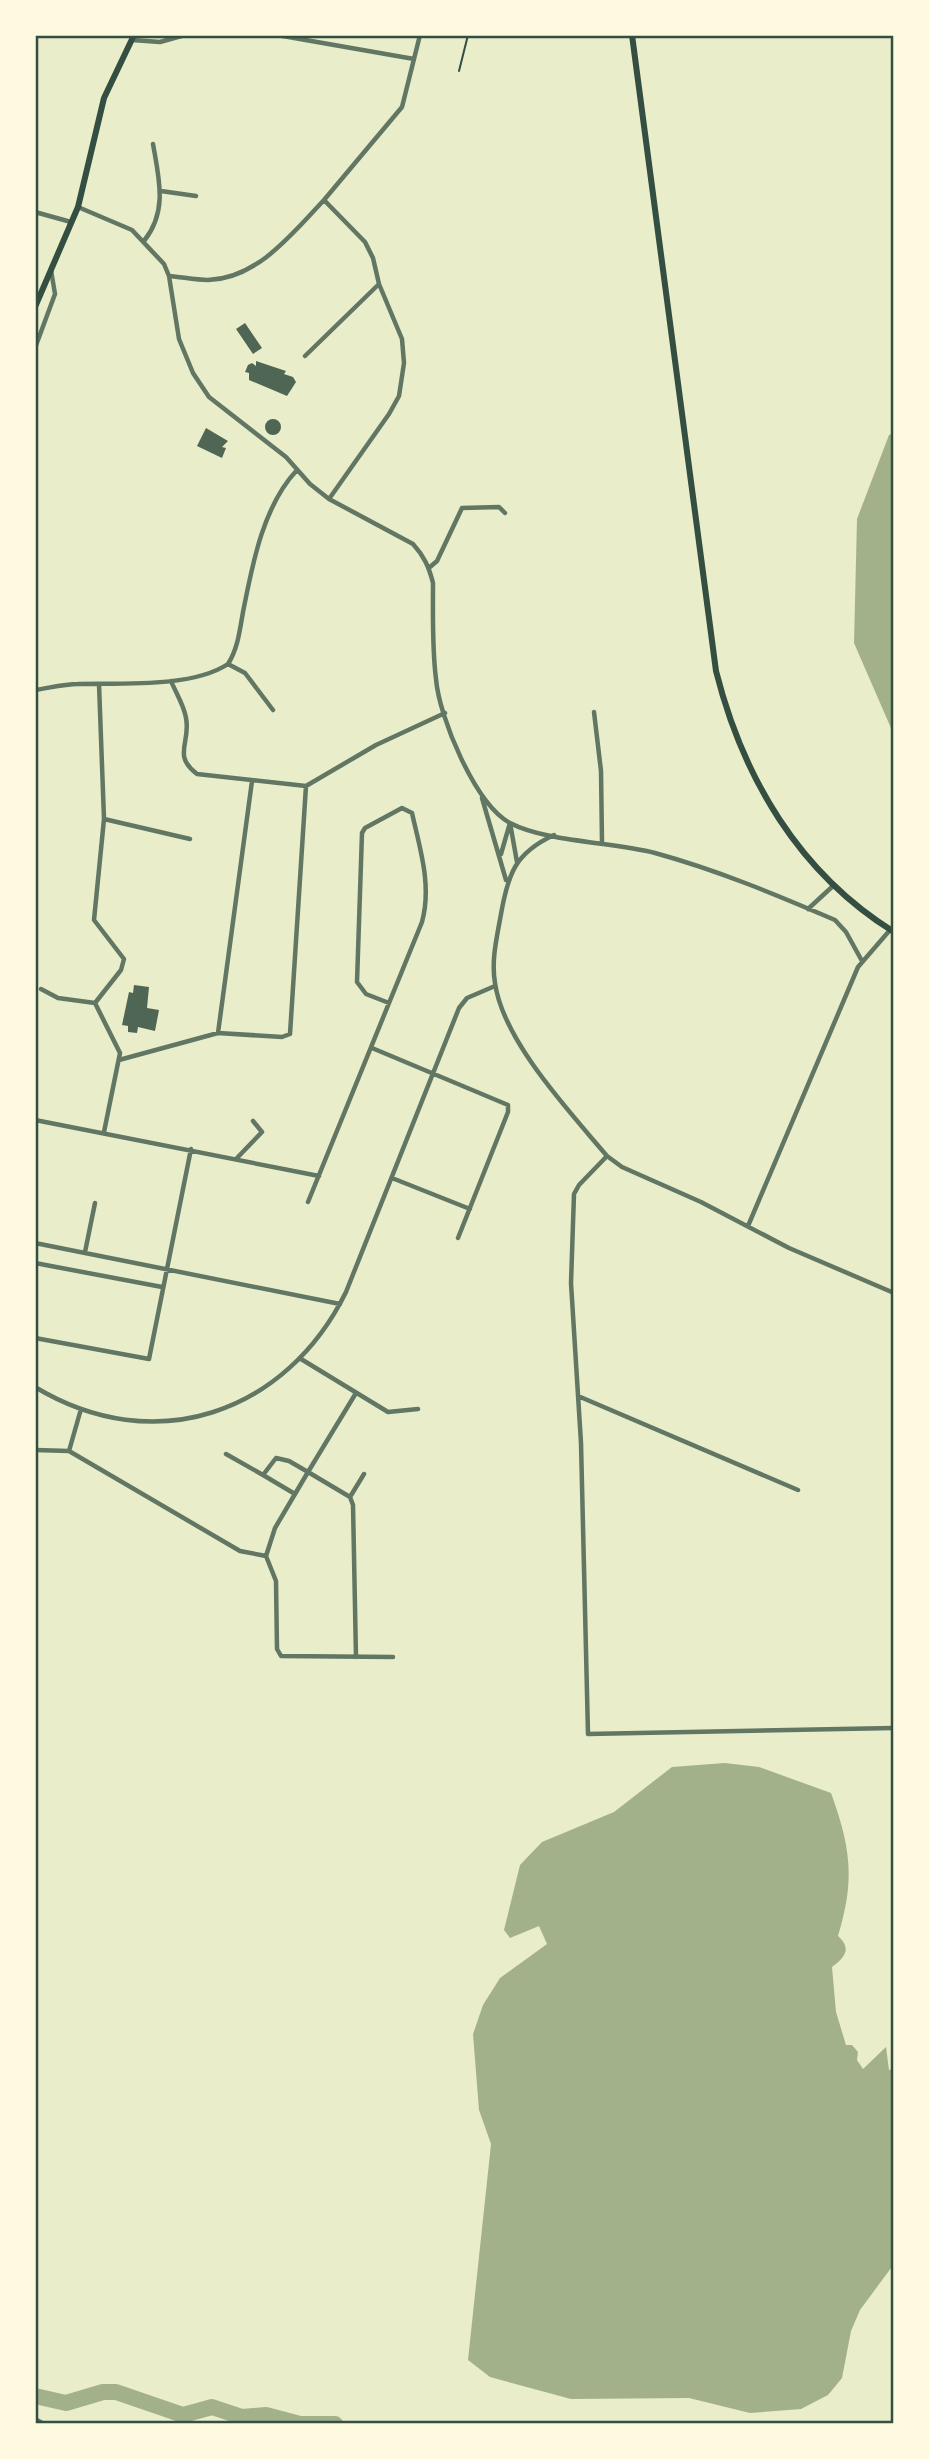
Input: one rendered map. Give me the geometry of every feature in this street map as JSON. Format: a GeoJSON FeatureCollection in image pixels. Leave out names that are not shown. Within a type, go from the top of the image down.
{"type":"FeatureCollection","features":[{"type":"Feature","properties":{"kind":"main road"},"geometry":{"type":"LineString","coordinates":[[632,35],[716,671],[737,740],[783,829],[832,886],[892,931]]}},
{"type":"Feature","properties":{"kind":"main road"},"geometry":{"type":"LineString","coordinates":[[35,307],[78,207],[104,98],[133,37]]}},
{"type":"Feature","properties":{"kind":"street"},"geometry":{"type":"LineString","coordinates":[[133,37],[153,42],[185,35]]}},
{"type":"Feature","properties":{"kind":"street"},"geometry":{"type":"LineString","coordinates":[[277,35],[414,59]]}},
{"type":"Feature","properties":{"kind":"street"},"geometry":{"type":"LineString","coordinates":[[169,276],[208,280],[230,277],[252,267],[293,233],[396,118],[402,107],[420,35]]}},
{"type":"Feature","properties":{"kind":"street"},"geometry":{"type":"LineString","coordinates":[[144,241],[158,216],[161,191],[153,144]]}},
{"type":"Feature","properties":{"kind":"street"},"geometry":{"type":"LineString","coordinates":[[161,191],[196,196]]}},
{"type":"Feature","properties":{"kind":"street"},"geometry":{"type":"LineString","coordinates":[[324,200],[365,242],[373,258],[379,284],[402,339],[403,379],[389,414],[329,499]]}},
{"type":"Feature","properties":{"kind":"street"},"geometry":{"type":"LineString","coordinates":[[78,207],[132,230],[144,241],[169,276],[179,339],[198,381],[221,408],[286,457],[329,499],[413,544],[430,568],[435,678],[461,757],[482,798],[507,880]]}},
{"type":"Feature","properties":{"kind":"street"},"geometry":{"type":"LineString","coordinates":[[35,212],[71,222]]}},
{"type":"Feature","properties":{"kind":"street"},"geometry":{"type":"LineString","coordinates":[[35,348],[55,294],[51,270]]}},
{"type":"Feature","properties":{"kind":"street"},"geometry":{"type":"LineString","coordinates":[[305,356],[379,284]]}},
{"type":"Feature","properties":{"kind":"street"},"geometry":{"type":"LineString","coordinates":[[35,690],[99,684],[143,685],[171,681],[228,664],[237,646],[260,538],[286,483],[297,470]]}},
{"type":"Feature","properties":{"kind":"street"},"geometry":{"type":"LineString","coordinates":[[430,568],[437,561],[462,508],[499,507],[505,513]]}},
{"type":"Feature","properties":{"kind":"street"},"geometry":{"type":"LineString","coordinates":[[228,664],[235,671],[245,673],[273,710]]}},
{"type":"Feature","properties":{"kind":"street"},"geometry":{"type":"LineString","coordinates":[[171,681],[187,722],[183,757],[186,765],[197,774],[252,781],[306,786],[376,745],[445,713]]}},
{"type":"Feature","properties":{"kind":"street"},"geometry":{"type":"LineString","coordinates":[[95,1003],[121,970],[124,959],[94,920],[104,819],[99,684]]}},
{"type":"Feature","properties":{"kind":"street"},"geometry":{"type":"LineString","coordinates":[[594,712],[600,759],[602,842]]}},
{"type":"Feature","properties":{"kind":"street"},"geometry":{"type":"LineString","coordinates":[[218,1033],[252,781]]}},
{"type":"Feature","properties":{"kind":"street"},"geometry":{"type":"LineString","coordinates":[[119,1060],[218,1033],[282,1037],[290,1034],[306,786]]}},
{"type":"Feature","properties":{"kind":"street"},"geometry":{"type":"LineString","coordinates":[[482,798],[510,823],[555,835],[655,853],[835,920],[846,932],[862,961]]}},
{"type":"Feature","properties":{"kind":"street"},"geometry":{"type":"LineString","coordinates":[[308,1202],[422,922],[427,895],[412,813],[402,808],[365,828],[362,833],[357,982],[366,994],[389,1003]]}},
{"type":"Feature","properties":{"kind":"street"},"geometry":{"type":"LineString","coordinates":[[104,819],[190,839]]}},
{"type":"Feature","properties":{"kind":"street"},"geometry":{"type":"LineString","coordinates":[[500,856],[510,823]]}},
{"type":"Feature","properties":{"kind":"street"},"geometry":{"type":"LineString","coordinates":[[510,823],[517,863]]}},
{"type":"Feature","properties":{"kind":"street"},"geometry":{"type":"LineString","coordinates":[[555,835],[537,844],[517,863],[507,880],[495,952],[495,986],[508,1027],[574,1117],[607,1156],[622,1167],[789,1248],[894,1293]]}},
{"type":"Feature","properties":{"kind":"street"},"geometry":{"type":"LineString","coordinates":[[808,909],[832,886]]}},
{"type":"Feature","properties":{"kind":"street"},"geometry":{"type":"LineString","coordinates":[[748,1226],[862,961],[892,931]]}},
{"type":"Feature","properties":{"kind":"street"},"geometry":{"type":"LineString","coordinates":[[35,1387],[81,1409],[135,1421],[184,1419],[210,1413],[259,1392],[301,1359],[340,1304],[461,1005],[473,995],[495,986]]}},
{"type":"Feature","properties":{"kind":"street"},"geometry":{"type":"LineString","coordinates":[[41,989],[58,998],[95,1003]]}},
{"type":"Feature","properties":{"kind":"street"},"geometry":{"type":"LineString","coordinates":[[95,1003],[118,1044],[119,1060],[104,1132]]}},
{"type":"Feature","properties":{"kind":"street"},"geometry":{"type":"LineString","coordinates":[[372,1048],[508,1105],[508,1112],[458,1238]]}},
{"type":"Feature","properties":{"kind":"street"},"geometry":{"type":"LineString","coordinates":[[35,1120],[319,1176]]}},
{"type":"Feature","properties":{"kind":"street"},"geometry":{"type":"LineString","coordinates":[[237,1159],[262,1132],[253,1121]]}},
{"type":"Feature","properties":{"kind":"street"},"geometry":{"type":"LineString","coordinates":[[35,1338],[149,1359],[191,1149]]}},
{"type":"Feature","properties":{"kind":"street"},"geometry":{"type":"LineString","coordinates":[[607,1156],[579,1185],[574,1194],[571,1283],[578,1396],[588,1734],[894,1728]]}},
{"type":"Feature","properties":{"kind":"street"},"geometry":{"type":"LineString","coordinates":[[392,1178],[470,1209]]}},
{"type":"Feature","properties":{"kind":"street"},"geometry":{"type":"LineString","coordinates":[[85,1252],[95,1203]]}},
{"type":"Feature","properties":{"kind":"street"},"geometry":{"type":"LineString","coordinates":[[35,1242],[340,1304]]}},
{"type":"Feature","properties":{"kind":"street"},"geometry":{"type":"LineString","coordinates":[[35,1263],[162,1287]]}},
{"type":"Feature","properties":{"kind":"street"},"geometry":{"type":"LineString","coordinates":[[301,1359],[388,1412],[418,1409]]}},
{"type":"Feature","properties":{"kind":"street"},"geometry":{"type":"LineString","coordinates":[[356,1393],[275,1528],[266,1556],[276,1581],[278,1653],[285,1657],[393,1657]]}},
{"type":"Feature","properties":{"kind":"street"},"geometry":{"type":"LineString","coordinates":[[578,1396],[799,1490]]}},
{"type":"Feature","properties":{"kind":"street"},"geometry":{"type":"LineString","coordinates":[[69,1451],[81,1409]]}},
{"type":"Feature","properties":{"kind":"street"},"geometry":{"type":"LineString","coordinates":[[35,1450],[69,1451],[240,1551],[266,1556]]}},
{"type":"Feature","properties":{"kind":"street"},"geometry":{"type":"LineString","coordinates":[[226,1454],[295,1494]]}},
{"type":"Feature","properties":{"kind":"street"},"geometry":{"type":"LineString","coordinates":[[263,1475],[272,1461],[280,1458],[350,1497],[354,1510],[356,1657]]}},
{"type":"Feature","properties":{"kind":"street"},"geometry":{"type":"LineString","coordinates":[[350,1497],[364,1474]]}},
{"type":"Feature","properties":{"kind":"street"},"geometry":{"type":"LineString","coordinates":[[35,2419],[44,2424]]}},
{"type":"Feature","properties":{"kind":"path"},"geometry":{"type":"LineString","coordinates":[[459,71],[468,35]]}},
{"type":"Feature","properties":{"kind":"shaded area"},"geometry":{"type":"Polygon","coordinates":[[[894,433],[894,735],[854,643],[857,519],[889,435],[894,433]]]}},
{"type":"Feature","properties":{"kind":"shaded area"},"geometry":{"type":"Polygon","coordinates":[[[725,1763],[759,1767],[831,1793],[838,1813],[846,1848],[849,1881],[838,1936],[846,1949],[832,1967],[836,2012],[846,2045],[852,2045],[858,2052],[857,2060],[863,2069],[886,2047],[889,2070],[894,2069],[894,2264],[860,2310],[851,2331],[842,2378],[828,2395],[801,2409],[750,2413],[689,2398],[571,2399],[490,2377],[468,2360],[491,2144],[479,2110],[473,2034],[483,2005],[500,1978],[547,1944],[539,1926],[510,1938],[504,1930],[520,1865],[542,1842],[614,1812],[672,1767],[725,1763]]]}},
{"type":"Feature","properties":{"kind":"building"},"geometry":{"type":"Polygon","coordinates":[[[245,323],[262,348],[253,354],[236,329],[245,323]]]}},
{"type":"Feature","properties":{"kind":"building"},"geometry":{"type":"Polygon","coordinates":[[[256,361],[286,371],[284,374],[293,377],[296,382],[287,396],[249,380],[249,373],[245,372],[248,365],[252,363],[256,366],[256,361]]]}},
{"type":"Feature","properties":{"kind":"building"},"geometry":{"type":"Polygon","coordinates":[[[270,419],[276,419],[281,427],[279,433],[270,435],[265,430],[265,424],[270,419]]]}},
{"type":"Feature","properties":{"kind":"building"},"geometry":{"type":"Polygon","coordinates":[[[206,428],[228,441],[222,447],[226,448],[222,458],[197,446],[206,428]]]}},
{"type":"Feature","properties":{"kind":"building"},"geometry":{"type":"Polygon","coordinates":[[[134,985],[149,987],[147,1008],[159,1010],[155,1031],[138,1027],[137,1033],[128,1032],[128,1026],[122,1025],[129,992],[133,993],[134,985]]]}},
{"type":"Feature","properties":{"kind":"waterway"},"geometry":{"type":"LineString","coordinates":[[35,2396],[66,2403],[103,2392],[116,2392],[183,2415],[212,2407],[242,2417],[266,2415],[300,2424],[335,2424]]}}]}
